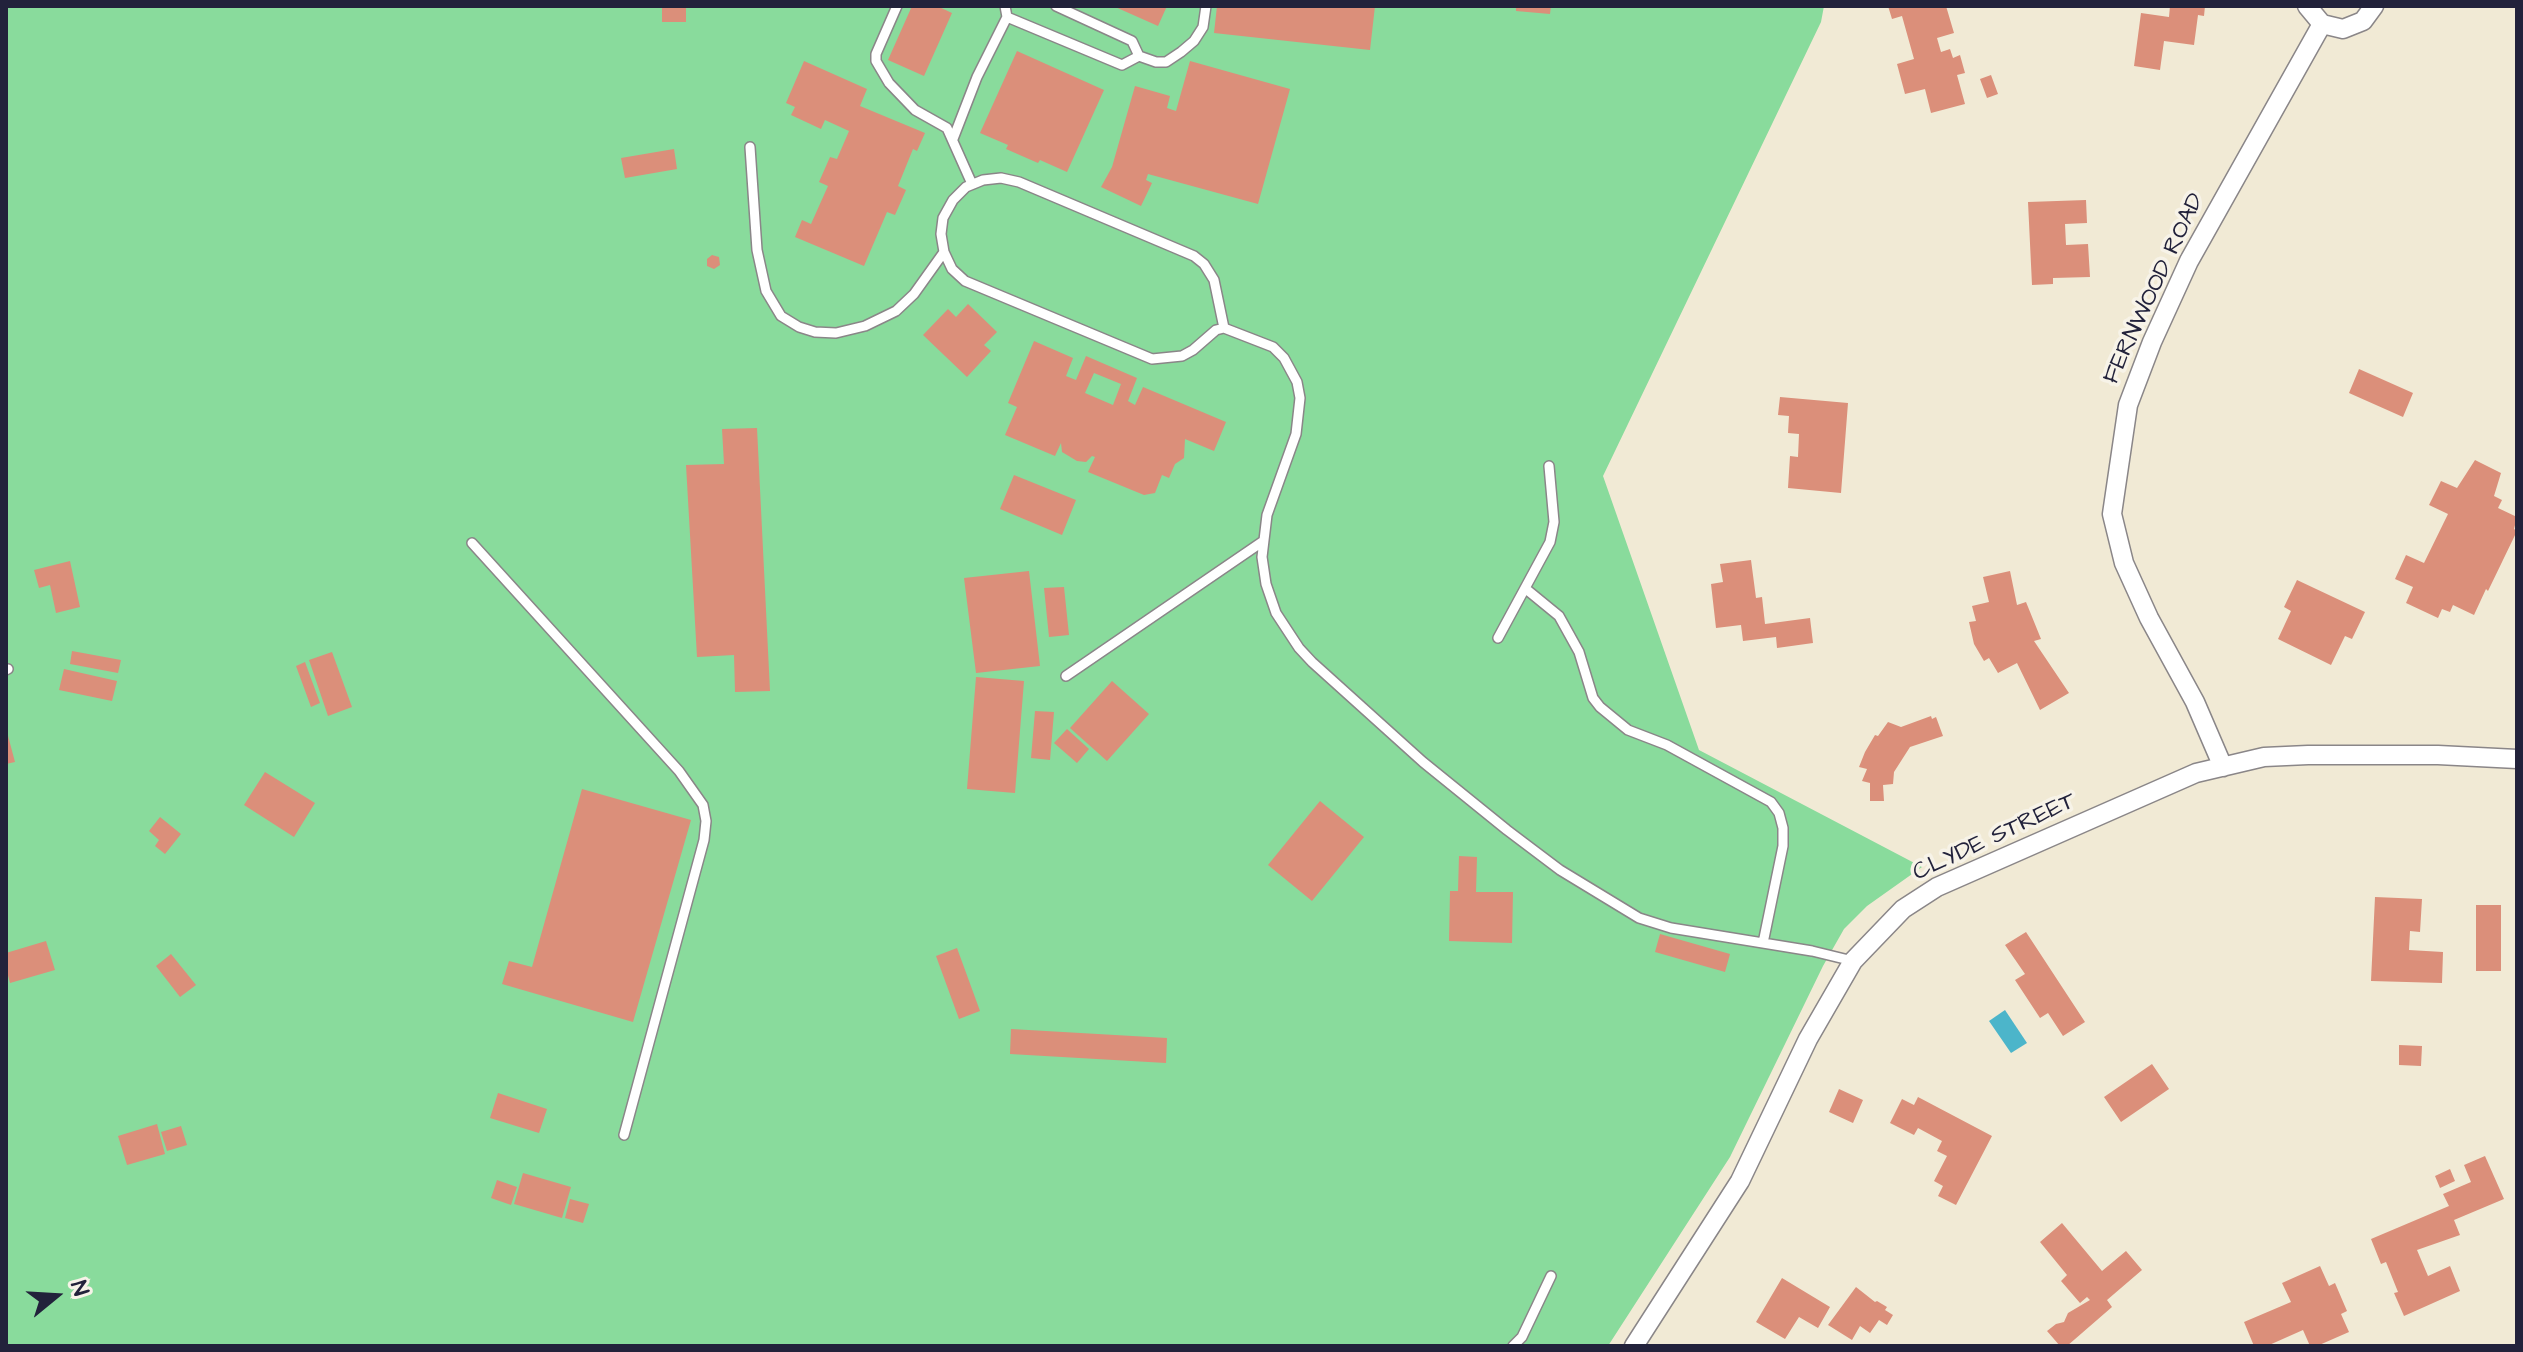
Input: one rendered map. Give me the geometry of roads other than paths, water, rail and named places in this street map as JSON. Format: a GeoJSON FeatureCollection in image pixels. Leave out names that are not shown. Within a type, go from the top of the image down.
{"type":"FeatureCollection","features":[{"type":"Feature","properties":{"kind":"street"},"geometry":{"type":"LineString","coordinates":[[2307,6],[2312,16],[2332,28],[2354,27],[2374,6]]}},
{"type":"Feature","properties":{"kind":"street","name":"FERNWOOD ROAD"},"geometry":{"type":"LineString","coordinates":[[2223,767],[2195,702],[2149,618],[2124,563],[2112,514],[2128,405],[2152,342],[2189,261],[2322,24]]}},
{"type":"Feature","properties":{"kind":"street","name":"CLYDE STREET"},"geometry":{"type":"LineString","coordinates":[[1634,1346],[1740,1181],[1808,1039],[1853,961],[1903,909],[1937,887],[2196,773],[2264,757],[2308,755],[2438,755],[2517,759]]}},
{"type":"Feature","properties":{"kind":"lane"},"geometry":{"type":"LineString","coordinates":[[897,6],[876,54],[876,61],[899,94],[915,110],[939,122],[953,139],[972,184]]}},
{"type":"Feature","properties":{"kind":"lane"},"geometry":{"type":"LineString","coordinates":[[1056,6],[1132,41],[1139,56],[1156,62],[1166,62],[1194,41],[1203,27],[1206,6]]}},
{"type":"Feature","properties":{"kind":"lane"},"geometry":{"type":"LineString","coordinates":[[953,139],[1006,11],[1122,65],[1139,56]]}},
{"type":"Feature","properties":{"kind":"lane"},"geometry":{"type":"LineString","coordinates":[[750,147],[757,250],[766,291],[781,316],[799,327],[836,333],[865,326],[896,311],[914,294],[944,252]]}},
{"type":"Feature","properties":{"kind":"lane"},"geometry":{"type":"LineString","coordinates":[[1224,328],[1214,280],[1204,264],[1189,253],[1013,180],[989,179],[972,184],[957,195],[944,216],[941,234],[944,252],[952,269],[970,285],[1146,357],[1165,360],[1182,356],[1216,330],[1224,328],[1273,347],[1293,371],[1300,398],[1296,434],[1267,515],[1262,542],[1264,570],[1276,613],[1299,648],[1423,762],[1560,870],[1639,918],[1671,928],[1853,961]]}},
{"type":"Feature","properties":{"kind":"lane"},"geometry":{"type":"LineString","coordinates":[[1498,638],[1550,542],[1554,522],[1549,466]]}},
{"type":"Feature","properties":{"kind":"lane"},"geometry":{"type":"LineString","coordinates":[[1066,676],[1262,542]]}},
{"type":"Feature","properties":{"kind":"lane"},"geometry":{"type":"LineString","coordinates":[[472,543],[679,771],[703,805],[706,821],[704,840],[624,1135]]}},
{"type":"Feature","properties":{"kind":"lane"},"geometry":{"type":"LineString","coordinates":[[1526,589],[1559,616],[1579,652],[1593,698],[1600,707],[1628,730],[1680,752],[1771,802],[1779,813],[1783,846],[1763,943]]}},
{"type":"Feature","properties":{"kind":"lane"},"geometry":{"type":"LineString","coordinates":[[1513,1346],[1522,1337],[1551,1276]]}},
{"type":"Feature","properties":{"kind":"lane"},"geometry":{"type":"LineString","coordinates":[[1522,1337],[1532,1346]]}},
{"type":"Feature","properties":{"kind":"water"},"geometry":{"type":"Polygon","coordinates":[[[2005,1010],[2027,1043],[2011,1053],[1989,1021],[2005,1010]]]}}]}
